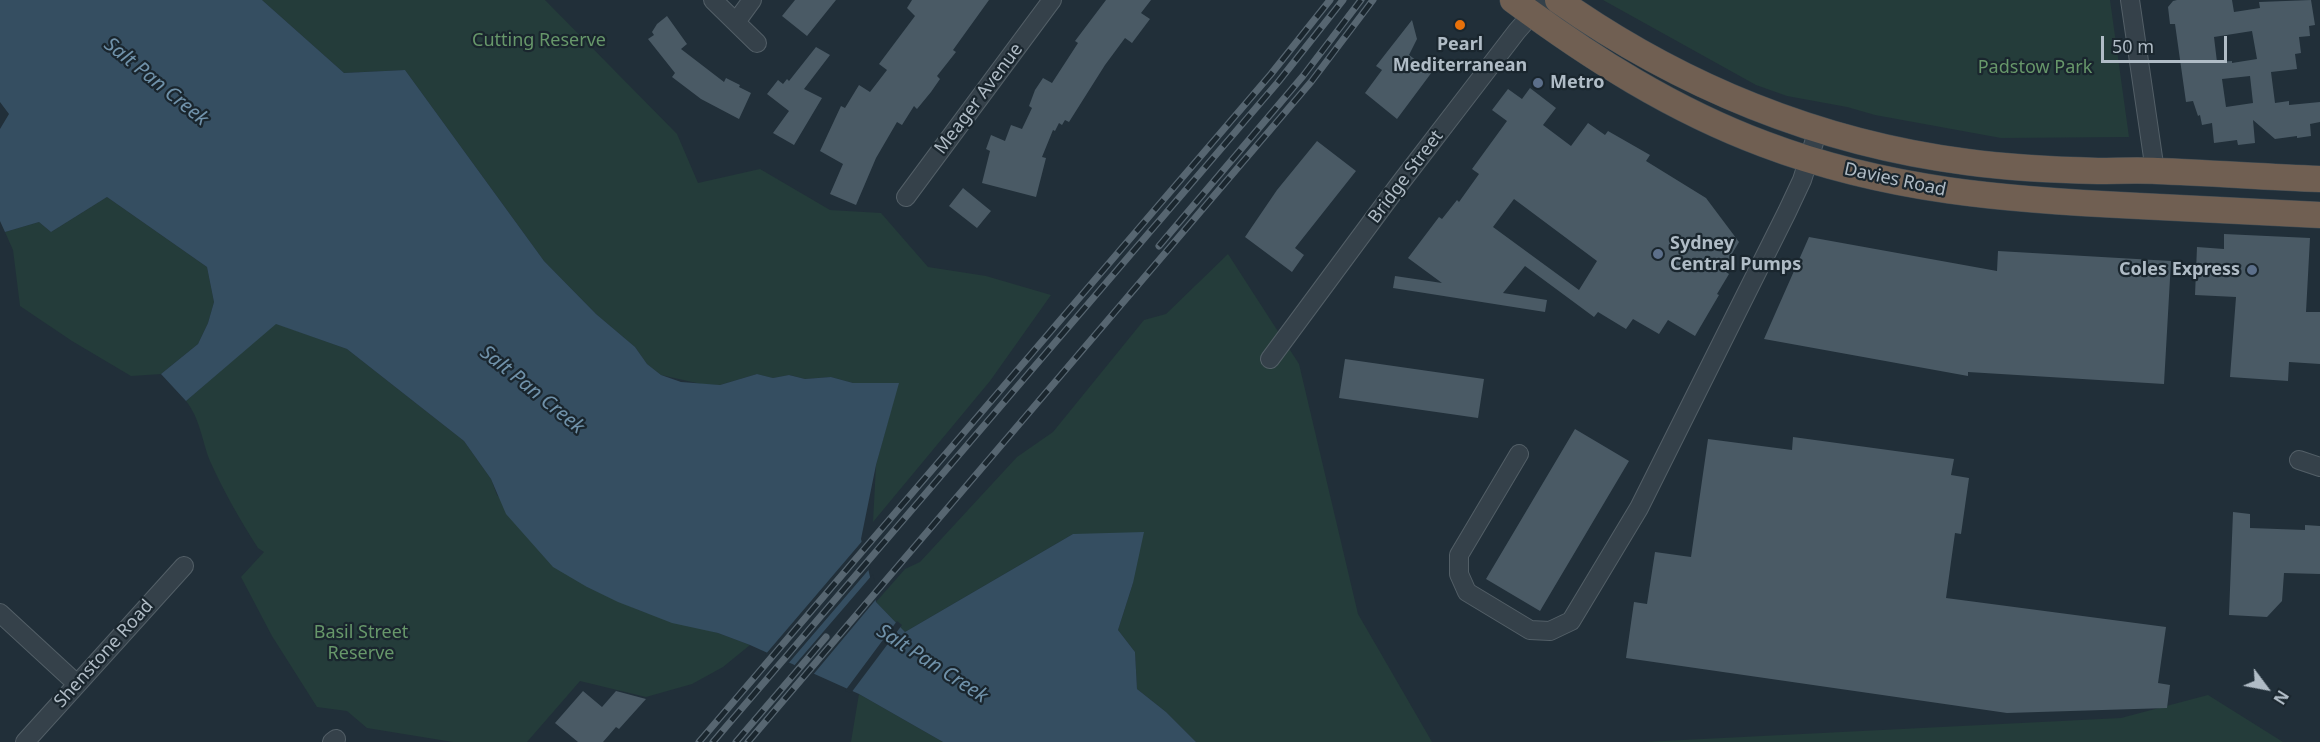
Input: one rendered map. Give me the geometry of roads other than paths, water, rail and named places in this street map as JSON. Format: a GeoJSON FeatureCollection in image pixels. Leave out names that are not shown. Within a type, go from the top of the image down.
{"type":"FeatureCollection","features":[{"type":"Feature","properties":{"kind":"highway","name":"Davies Road"},"geometry":{"type":"LineString","coordinates":[[1558,0],[1617,40],[1672,70],[1746,104],[1818,130],[1898,150],[1965,162],[2042,169],[2155,171],[2320,179]]}},
{"type":"Feature","properties":{"kind":"highway","name":"Davies Road"},"geometry":{"type":"LineString","coordinates":[[1531,5],[1612,68],[1690,112],[1764,144],[1808,159],[1891,181],[2000,198],[2320,213]]}},
{"type":"Feature","properties":{"kind":"highway"},"geometry":{"type":"LineString","coordinates":[[2155,171],[2160,179],[2172,187],[2264,193],[2307,202],[2320,213]]}},
{"type":"Feature","properties":{"kind":"street"},"geometry":{"type":"LineString","coordinates":[[713,0],[756,43]]}},
{"type":"Feature","properties":{"kind":"street"},"geometry":{"type":"LineString","coordinates":[[736,22],[752,0]]}},
{"type":"Feature","properties":{"kind":"street","name":"Meager Avenue"},"geometry":{"type":"LineString","coordinates":[[906,198],[1052,0]]}},
{"type":"Feature","properties":{"kind":"street"},"geometry":{"type":"LineString","coordinates":[[2130,0],[2155,171]]}},
{"type":"Feature","properties":{"kind":"street","name":"Bridge Street"},"geometry":{"type":"LineString","coordinates":[[1270,359],[1531,5]]}},
{"type":"Feature","properties":{"kind":"street"},"geometry":{"type":"LineString","coordinates":[[1519,454],[1459,555],[1459,574],[1467,592],[1530,630],[1550,631],[1571,621],[1639,508],[1787,212],[1802,180],[1818,130]]}},
{"type":"Feature","properties":{"kind":"street"},"geometry":{"type":"LineString","coordinates":[[2299,460],[2320,467]]}},
{"type":"Feature","properties":{"kind":"street","name":"Shenstone Road"},"geometry":{"type":"LineString","coordinates":[[25,742],[184,566]]}},
{"type":"Feature","properties":{"kind":"street"},"geometry":{"type":"LineString","coordinates":[[0,613],[78,684]]}},
{"type":"Feature","properties":{"kind":"water","name":"Salt Pan Creek"},"geometry":{"type":"Polygon","coordinates":[[[0,0],[262,0],[344,73],[405,70],[544,261],[596,314],[635,347],[647,364],[661,375],[681,382],[720,385],[757,374],[773,378],[789,375],[805,379],[831,377],[853,383],[899,383],[876,465],[861,539],[876,602],[905,632],[1073,534],[1144,532],[1133,583],[1118,630],[1135,652],[1137,689],[1166,712],[1196,742],[943,742],[859,694],[750,645],[718,633],[672,623],[618,602],[553,567],[506,514],[491,479],[464,441],[347,349],[276,324],[186,401],[161,374],[198,344],[208,323],[214,302],[207,267],[107,197],[51,232],[39,222],[5,232],[0,221],[0,129],[9,114],[0,102],[0,0]]]}},
{"type":"Feature","properties":{"kind":"railway"},"geometry":{"type":"LineString","coordinates":[[699,742],[1271,74],[1330,0]]}},
{"type":"Feature","properties":{"kind":"railway"},"geometry":{"type":"LineString","coordinates":[[713,742],[1279,81],[1343,0]]}},
{"type":"Feature","properties":{"kind":"railway"},"geometry":{"type":"LineString","coordinates":[[1159,246],[1303,76],[1361,0]]}},
{"type":"Feature","properties":{"kind":"railway"},"geometry":{"type":"LineString","coordinates":[[748,742],[1311,82],[1373,0]]}},
{"type":"Feature","properties":{"kind":"railway"},"geometry":{"type":"LineString","coordinates":[[736,742],[826,637]]}},
{"type":"Feature","properties":{"kind":"place","name":"Pearl Mediterranean"},"geometry":{"type":"Point","coordinates":[1460,25]}},
{"type":"Feature","properties":{"kind":"place","name":"Metro"},"geometry":{"type":"Point","coordinates":[1538,83]}},
{"type":"Feature","properties":{"kind":"place","name":"Sydney Central Pumps"},"geometry":{"type":"Point","coordinates":[1658,254]}},
{"type":"Feature","properties":{"kind":"place","name":"Coles Express"},"geometry":{"type":"Point","coordinates":[2252,270]}},
{"type":"Feature","properties":{"kind":"park label","name":"Cutting Reserve"},"geometry":{"type":"Point","coordinates":[539,41]}},
{"type":"Feature","properties":{"kind":"park label","name":"Padstow Park"},"geometry":{"type":"Point","coordinates":[2035,68]}},
{"type":"Feature","properties":{"kind":"park label","name":"Basil Street Reserve"},"geometry":{"type":"Point","coordinates":[361,643]}}]}
